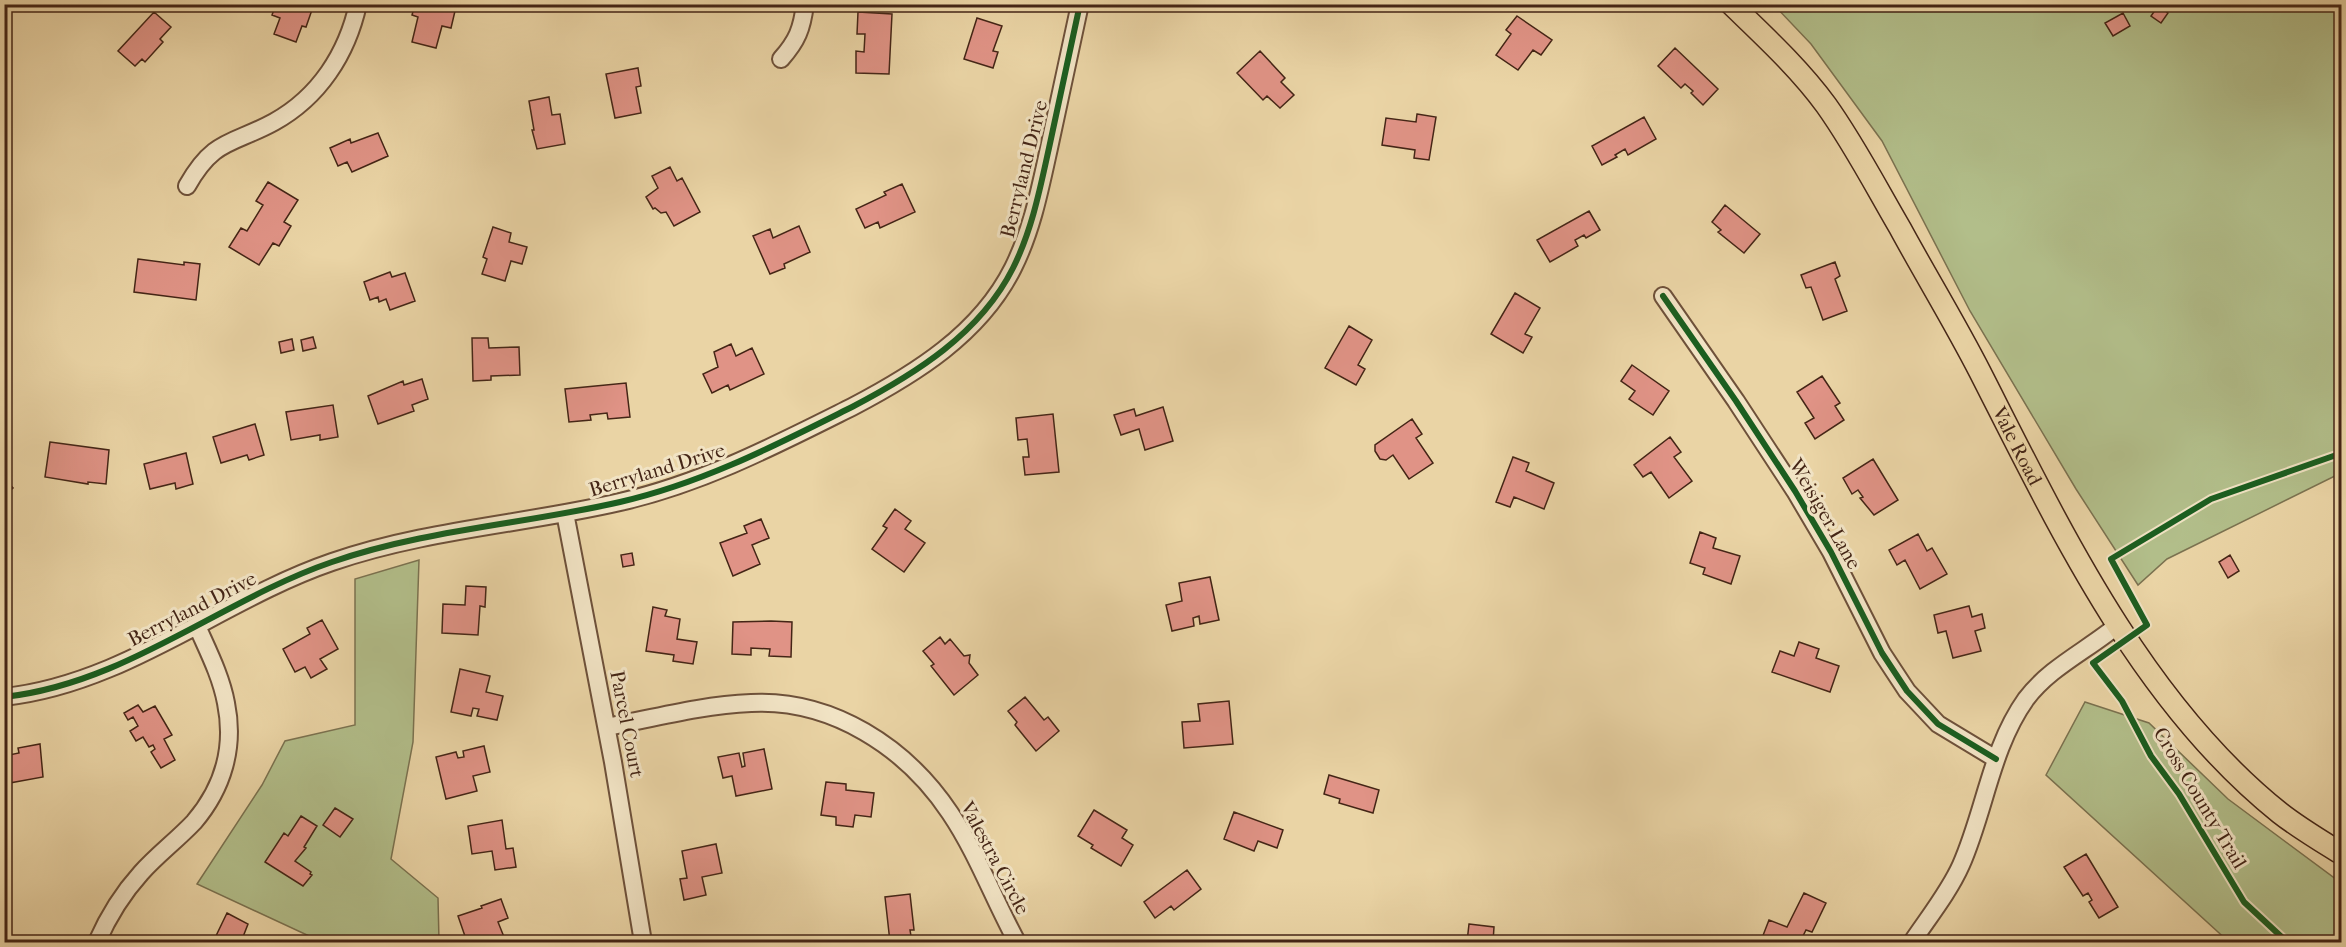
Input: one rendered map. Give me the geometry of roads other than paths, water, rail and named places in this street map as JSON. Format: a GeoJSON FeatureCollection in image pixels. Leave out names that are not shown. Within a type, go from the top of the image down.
{"type":"FeatureCollection","features":[{"type":"Feature","properties":{"kind":"main road","name":"Vale Road"},"geometry":{"type":"LineString","coordinates":[[1731,4],[1802,75],[1827,106],[1882,197],[1979,370],[2098,593],[2178,709],[2207,744],[2243,781],[2281,814],[2342,854]]}},
{"type":"Feature","properties":{"kind":"street"},"geometry":{"type":"LineString","coordinates":[[187,186],[197,167],[212,152],[230,141],[274,122],[298,106],[315,90],[329,74],[345,47],[353,28],[358,4]]}},
{"type":"Feature","properties":{"kind":"street"},"geometry":{"type":"LineString","coordinates":[[781,59],[795,43],[803,23],[805,4]]}},
{"type":"Feature","properties":{"kind":"street","name":"Berryland Drive"},"geometry":{"type":"LineString","coordinates":[[4,697],[44,690],[120,664],[276,585],[333,561],[409,540],[622,501],[728,468],[877,394],[952,345],[964,334],[996,297],[1012,269],[1035,211],[1080,4]]}},
{"type":"Feature","properties":{"kind":"street","name":"Weisiger Lane"},"geometry":{"type":"LineString","coordinates":[[1662,296],[1736,401],[1795,491],[1831,552],[1882,653],[1906,691],[1938,724],[1996,759]]}},
{"type":"Feature","properties":{"kind":"street","name":"Parcel Court"},"geometry":{"type":"LineString","coordinates":[[565,513],[607,728],[644,942]]}},
{"type":"Feature","properties":{"kind":"street"},"geometry":{"type":"LineString","coordinates":[[1912,942],[1961,865],[1996,759],[2025,700],[2039,683],[2098,642],[2119,624]]}},
{"type":"Feature","properties":{"kind":"street"},"geometry":{"type":"LineString","coordinates":[[97,942],[107,919],[123,894],[193,822],[209,802],[221,780],[228,754],[230,728],[226,702],[219,677],[197,626]]}},
{"type":"Feature","properties":{"kind":"street","name":"Valestra Circle"},"geometry":{"type":"LineString","coordinates":[[607,728],[722,705],[752,703],[783,704],[813,709],[863,730],[885,745],[915,771],[950,812],[970,846],[1017,942]]}}]}
